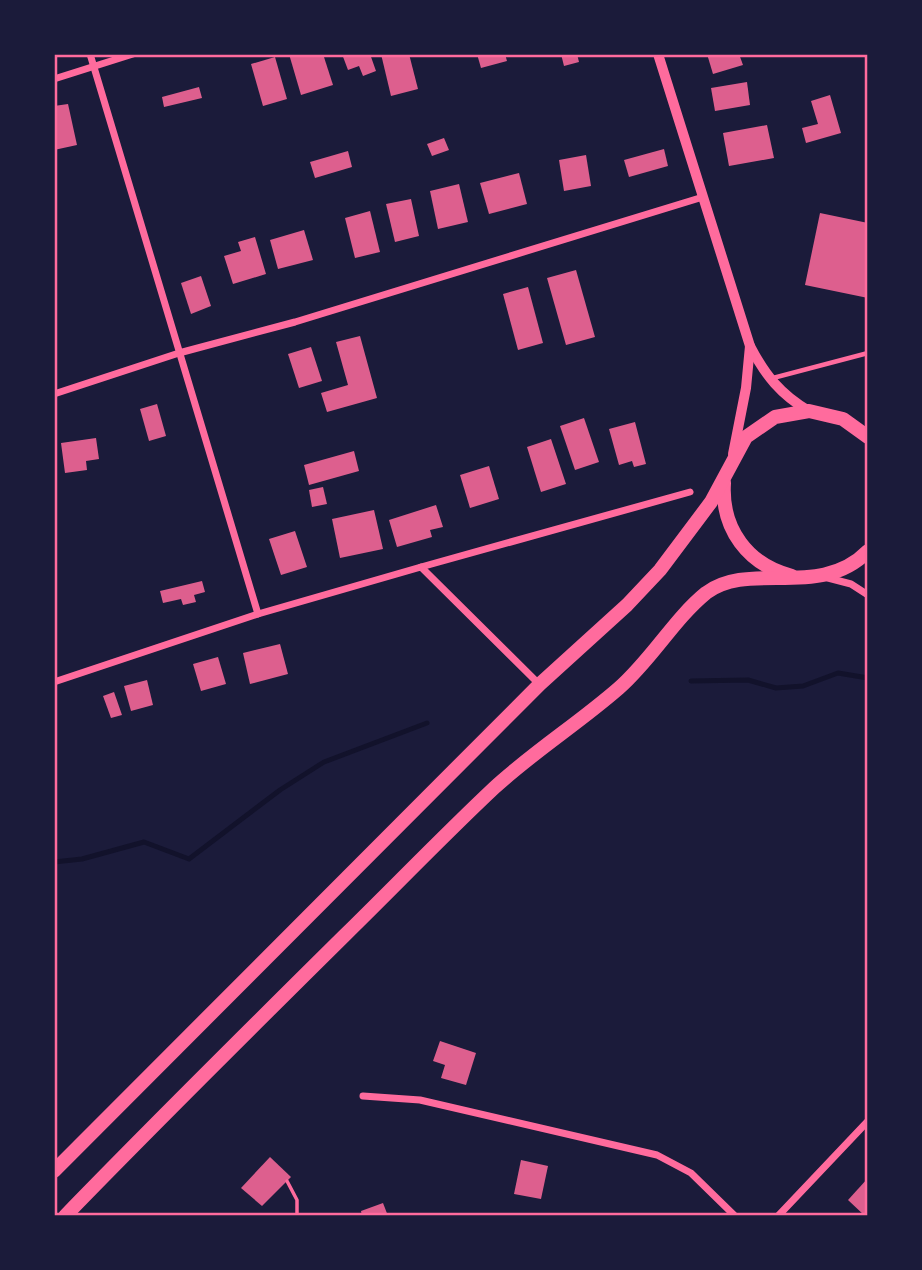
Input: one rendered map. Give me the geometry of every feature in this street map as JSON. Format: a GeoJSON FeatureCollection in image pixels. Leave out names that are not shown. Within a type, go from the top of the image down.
{"type":"FeatureCollection","features":[{"type":"Feature","properties":{"kind":"main road"},"geometry":{"type":"LineString","coordinates":[[54,1171],[540,684],[627,605],[660,570],[711,502],[730,462],[746,437],[764,422],[786,413],[810,411],[843,419],[868,421]]}},
{"type":"Feature","properties":{"kind":"main road"},"geometry":{"type":"LineString","coordinates":[[843,419],[868,437]]}},
{"type":"Feature","properties":{"kind":"main road"},"geometry":{"type":"LineString","coordinates":[[730,462],[724,507],[739,542],[768,568],[813,577]]}},
{"type":"Feature","properties":{"kind":"main road"},"geometry":{"type":"LineString","coordinates":[[65,1216],[256,1021],[493,789],[620,687],[655,653],[690,609],[706,594],[731,583],[813,577],[845,568],[868,551]]}},
{"type":"Feature","properties":{"kind":"street"},"geometry":{"type":"LineString","coordinates":[[90,54],[258,614]]}},
{"type":"Feature","properties":{"kind":"street"},"geometry":{"type":"LineString","coordinates":[[54,79],[133,54]]}},
{"type":"Feature","properties":{"kind":"street"},"geometry":{"type":"LineString","coordinates":[[658,54],[750,346],[769,379],[788,398],[810,411]]}},
{"type":"Feature","properties":{"kind":"street"},"geometry":{"type":"LineString","coordinates":[[54,394],[179,353],[295,322],[703,197]]}},
{"type":"Feature","properties":{"kind":"street"},"geometry":{"type":"LineString","coordinates":[[730,462],[746,388],[750,346]]}},
{"type":"Feature","properties":{"kind":"street"},"geometry":{"type":"LineString","coordinates":[[54,682],[258,614],[690,492]]}},
{"type":"Feature","properties":{"kind":"street"},"geometry":{"type":"LineString","coordinates":[[421,568],[540,684]]}},
{"type":"Feature","properties":{"kind":"street"},"geometry":{"type":"LineString","coordinates":[[813,577],[850,584],[868,595]]}},
{"type":"Feature","properties":{"kind":"street"},"geometry":{"type":"LineString","coordinates":[[363,1096],[419,1101],[657,1155],[691,1173],[735,1216]]}},
{"type":"Feature","properties":{"kind":"street"},"geometry":{"type":"LineString","coordinates":[[778,1216],[868,1121]]}},
{"type":"Feature","properties":{"kind":"lane"},"geometry":{"type":"LineString","coordinates":[[769,379],[868,353]]}},
{"type":"Feature","properties":{"kind":"path"},"geometry":{"type":"LineString","coordinates":[[287,1181],[297,1200],[297,1216]]}},
{"type":"Feature","properties":{"kind":"building"},"geometry":{"type":"Polygon","coordinates":[[[289,54],[323,54],[333,85],[301,95],[289,54]]]}},
{"type":"Feature","properties":{"kind":"building"},"geometry":{"type":"Polygon","coordinates":[[[342,54],[370,54],[376,71],[363,76],[359,66],[348,70],[342,54]]]}},
{"type":"Feature","properties":{"kind":"building"},"geometry":{"type":"Polygon","coordinates":[[[381,54],[409,54],[418,89],[391,96],[381,54]]]}},
{"type":"Feature","properties":{"kind":"building"},"geometry":{"type":"Polygon","coordinates":[[[477,54],[505,54],[507,61],[481,68],[477,54]]]}},
{"type":"Feature","properties":{"kind":"building"},"geometry":{"type":"Polygon","coordinates":[[[561,54],[577,54],[579,62],[564,66],[561,54]]]}},
{"type":"Feature","properties":{"kind":"building"},"geometry":{"type":"Polygon","coordinates":[[[707,54],[739,54],[743,65],[713,74],[707,54]]]}},
{"type":"Feature","properties":{"kind":"building"},"geometry":{"type":"Polygon","coordinates":[[[275,57],[287,99],[263,106],[251,64],[275,57]]]}},
{"type":"Feature","properties":{"kind":"building"},"geometry":{"type":"Polygon","coordinates":[[[747,82],[750,105],[715,111],[711,88],[747,82]]]}},
{"type":"Feature","properties":{"kind":"building"},"geometry":{"type":"Polygon","coordinates":[[[199,87],[202,98],[164,107],[162,97],[199,87]]]}},
{"type":"Feature","properties":{"kind":"building"},"geometry":{"type":"Polygon","coordinates":[[[830,95],[841,133],[806,143],[802,128],[818,124],[811,101],[830,95]]]}},
{"type":"Feature","properties":{"kind":"building"},"geometry":{"type":"Polygon","coordinates":[[[68,104],[77,145],[54,150],[54,106],[68,104]]]}},
{"type":"Feature","properties":{"kind":"building"},"geometry":{"type":"Polygon","coordinates":[[[767,125],[774,158],[729,166],[723,133],[767,125]]]}},
{"type":"Feature","properties":{"kind":"building"},"geometry":{"type":"Polygon","coordinates":[[[444,138],[449,150],[432,156],[427,144],[444,138]]]}},
{"type":"Feature","properties":{"kind":"building"},"geometry":{"type":"Polygon","coordinates":[[[664,149],[668,166],[629,177],[624,160],[664,149]]]}},
{"type":"Feature","properties":{"kind":"building"},"geometry":{"type":"Polygon","coordinates":[[[348,151],[352,167],[315,178],[310,162],[348,151]]]}},
{"type":"Feature","properties":{"kind":"building"},"geometry":{"type":"Polygon","coordinates":[[[586,155],[591,186],[564,191],[559,160],[586,155]]]}},
{"type":"Feature","properties":{"kind":"building"},"geometry":{"type":"Polygon","coordinates":[[[519,173],[527,204],[489,214],[480,183],[519,173]]]}},
{"type":"Feature","properties":{"kind":"building"},"geometry":{"type":"Polygon","coordinates":[[[459,184],[468,222],[438,229],[430,191],[459,184]]]}},
{"type":"Feature","properties":{"kind":"building"},"geometry":{"type":"Polygon","coordinates":[[[411,199],[419,236],[395,242],[386,204],[411,199]]]}},
{"type":"Feature","properties":{"kind":"building"},"geometry":{"type":"Polygon","coordinates":[[[370,211],[380,252],[355,258],[345,218],[370,211]]]}},
{"type":"Feature","properties":{"kind":"building"},"geometry":{"type":"Polygon","coordinates":[[[820,213],[868,223],[868,298],[805,285],[820,213]]]}},
{"type":"Feature","properties":{"kind":"building"},"geometry":{"type":"Polygon","coordinates":[[[304,230],[313,260],[278,269],[270,240],[304,230]]]}},
{"type":"Feature","properties":{"kind":"building"},"geometry":{"type":"Polygon","coordinates":[[[255,237],[266,274],[233,284],[224,256],[241,251],[238,242],[255,237]]]}},
{"type":"Feature","properties":{"kind":"building"},"geometry":{"type":"Polygon","coordinates":[[[576,270],[595,337],[566,345],[547,278],[576,270]]]}},
{"type":"Feature","properties":{"kind":"building"},"geometry":{"type":"Polygon","coordinates":[[[201,276],[211,306],[191,314],[181,283],[201,276]]]}},
{"type":"Feature","properties":{"kind":"building"},"geometry":{"type":"Polygon","coordinates":[[[528,287],[543,343],[518,350],[503,294],[528,287]]]}},
{"type":"Feature","properties":{"kind":"building"},"geometry":{"type":"Polygon","coordinates":[[[360,336],[377,398],[327,412],[321,393],[348,385],[336,342],[360,336]]]}},
{"type":"Feature","properties":{"kind":"building"},"geometry":{"type":"Polygon","coordinates":[[[311,347],[322,381],[299,388],[288,354],[311,347]]]}},
{"type":"Feature","properties":{"kind":"building"},"geometry":{"type":"Polygon","coordinates":[[[157,404],[166,436],[149,441],[140,409],[157,404]]]}},
{"type":"Feature","properties":{"kind":"building"},"geometry":{"type":"Polygon","coordinates":[[[584,418],[599,462],[575,470],[560,426],[584,418]]]}},
{"type":"Feature","properties":{"kind":"building"},"geometry":{"type":"Polygon","coordinates":[[[635,422],[646,464],[634,467],[632,461],[619,465],[609,429],[635,422]]]}},
{"type":"Feature","properties":{"kind":"building"},"geometry":{"type":"Polygon","coordinates":[[[96,438],[99,459],[86,461],[87,470],[65,473],[61,443],[96,438]]]}},
{"type":"Feature","properties":{"kind":"building"},"geometry":{"type":"Polygon","coordinates":[[[551,439],[566,484],[541,492],[527,447],[551,439]]]}},
{"type":"Feature","properties":{"kind":"building"},"geometry":{"type":"Polygon","coordinates":[[[354,451],[359,471],[309,485],[304,465],[354,451]]]}},
{"type":"Feature","properties":{"kind":"building"},"geometry":{"type":"Polygon","coordinates":[[[489,466],[499,499],[470,508],[460,475],[489,466]]]}},
{"type":"Feature","properties":{"kind":"building"},"geometry":{"type":"Polygon","coordinates":[[[323,487],[327,504],[312,507],[309,490],[323,487]]]}},
{"type":"Feature","properties":{"kind":"building"},"geometry":{"type":"Polygon","coordinates":[[[436,505],[443,527],[430,530],[432,537],[397,547],[389,520],[436,505]]]}},
{"type":"Feature","properties":{"kind":"building"},"geometry":{"type":"Polygon","coordinates":[[[374,510],[383,549],[340,558],[332,519],[374,510]]]}},
{"type":"Feature","properties":{"kind":"building"},"geometry":{"type":"Polygon","coordinates":[[[295,531],[307,567],[281,575],[269,539],[295,531]]]}},
{"type":"Feature","properties":{"kind":"building"},"geometry":{"type":"Polygon","coordinates":[[[202,581],[205,592],[194,595],[196,602],[183,605],[181,599],[163,603],[160,591],[202,581]]]}},
{"type":"Feature","properties":{"kind":"building"},"geometry":{"type":"Polygon","coordinates":[[[280,644],[288,674],[250,684],[243,653],[280,644]]]}},
{"type":"Feature","properties":{"kind":"building"},"geometry":{"type":"Polygon","coordinates":[[[218,657],[226,684],[201,691],[193,664],[218,657]]]}},
{"type":"Feature","properties":{"kind":"building"},"geometry":{"type":"Polygon","coordinates":[[[147,680],[153,705],[131,711],[124,686],[147,680]]]}},
{"type":"Feature","properties":{"kind":"building"},"geometry":{"type":"Polygon","coordinates":[[[114,692],[122,715],[111,718],[103,696],[114,692]]]}},
{"type":"Feature","properties":{"kind":"building"},"geometry":{"type":"Polygon","coordinates":[[[440,1041],[476,1053],[466,1085],[441,1078],[445,1065],[433,1061],[440,1041]]]}},
{"type":"Feature","properties":{"kind":"building"},"geometry":{"type":"Polygon","coordinates":[[[270,1157],[291,1177],[262,1206],[241,1188],[270,1157]]]}},
{"type":"Feature","properties":{"kind":"building"},"geometry":{"type":"Polygon","coordinates":[[[521,1160],[548,1166],[541,1199],[514,1194],[521,1160]]]}},
{"type":"Feature","properties":{"kind":"building"},"geometry":{"type":"Polygon","coordinates":[[[868,1178],[868,1216],[865,1216],[848,1200],[868,1178]]]}},
{"type":"Feature","properties":{"kind":"building"},"geometry":{"type":"Polygon","coordinates":[[[383,1203],[388,1216],[362,1216],[361,1211],[383,1203]]]}},
{"type":"Feature","properties":{"kind":"waterway"},"geometry":{"type":"LineString","coordinates":[[691,681],[748,680],[776,688],[803,686],[838,673],[868,678]]}},
{"type":"Feature","properties":{"kind":"waterway"},"geometry":{"type":"LineString","coordinates":[[54,862],[82,859],[144,842],[189,859],[280,790],[324,762],[427,723]]}}]}
